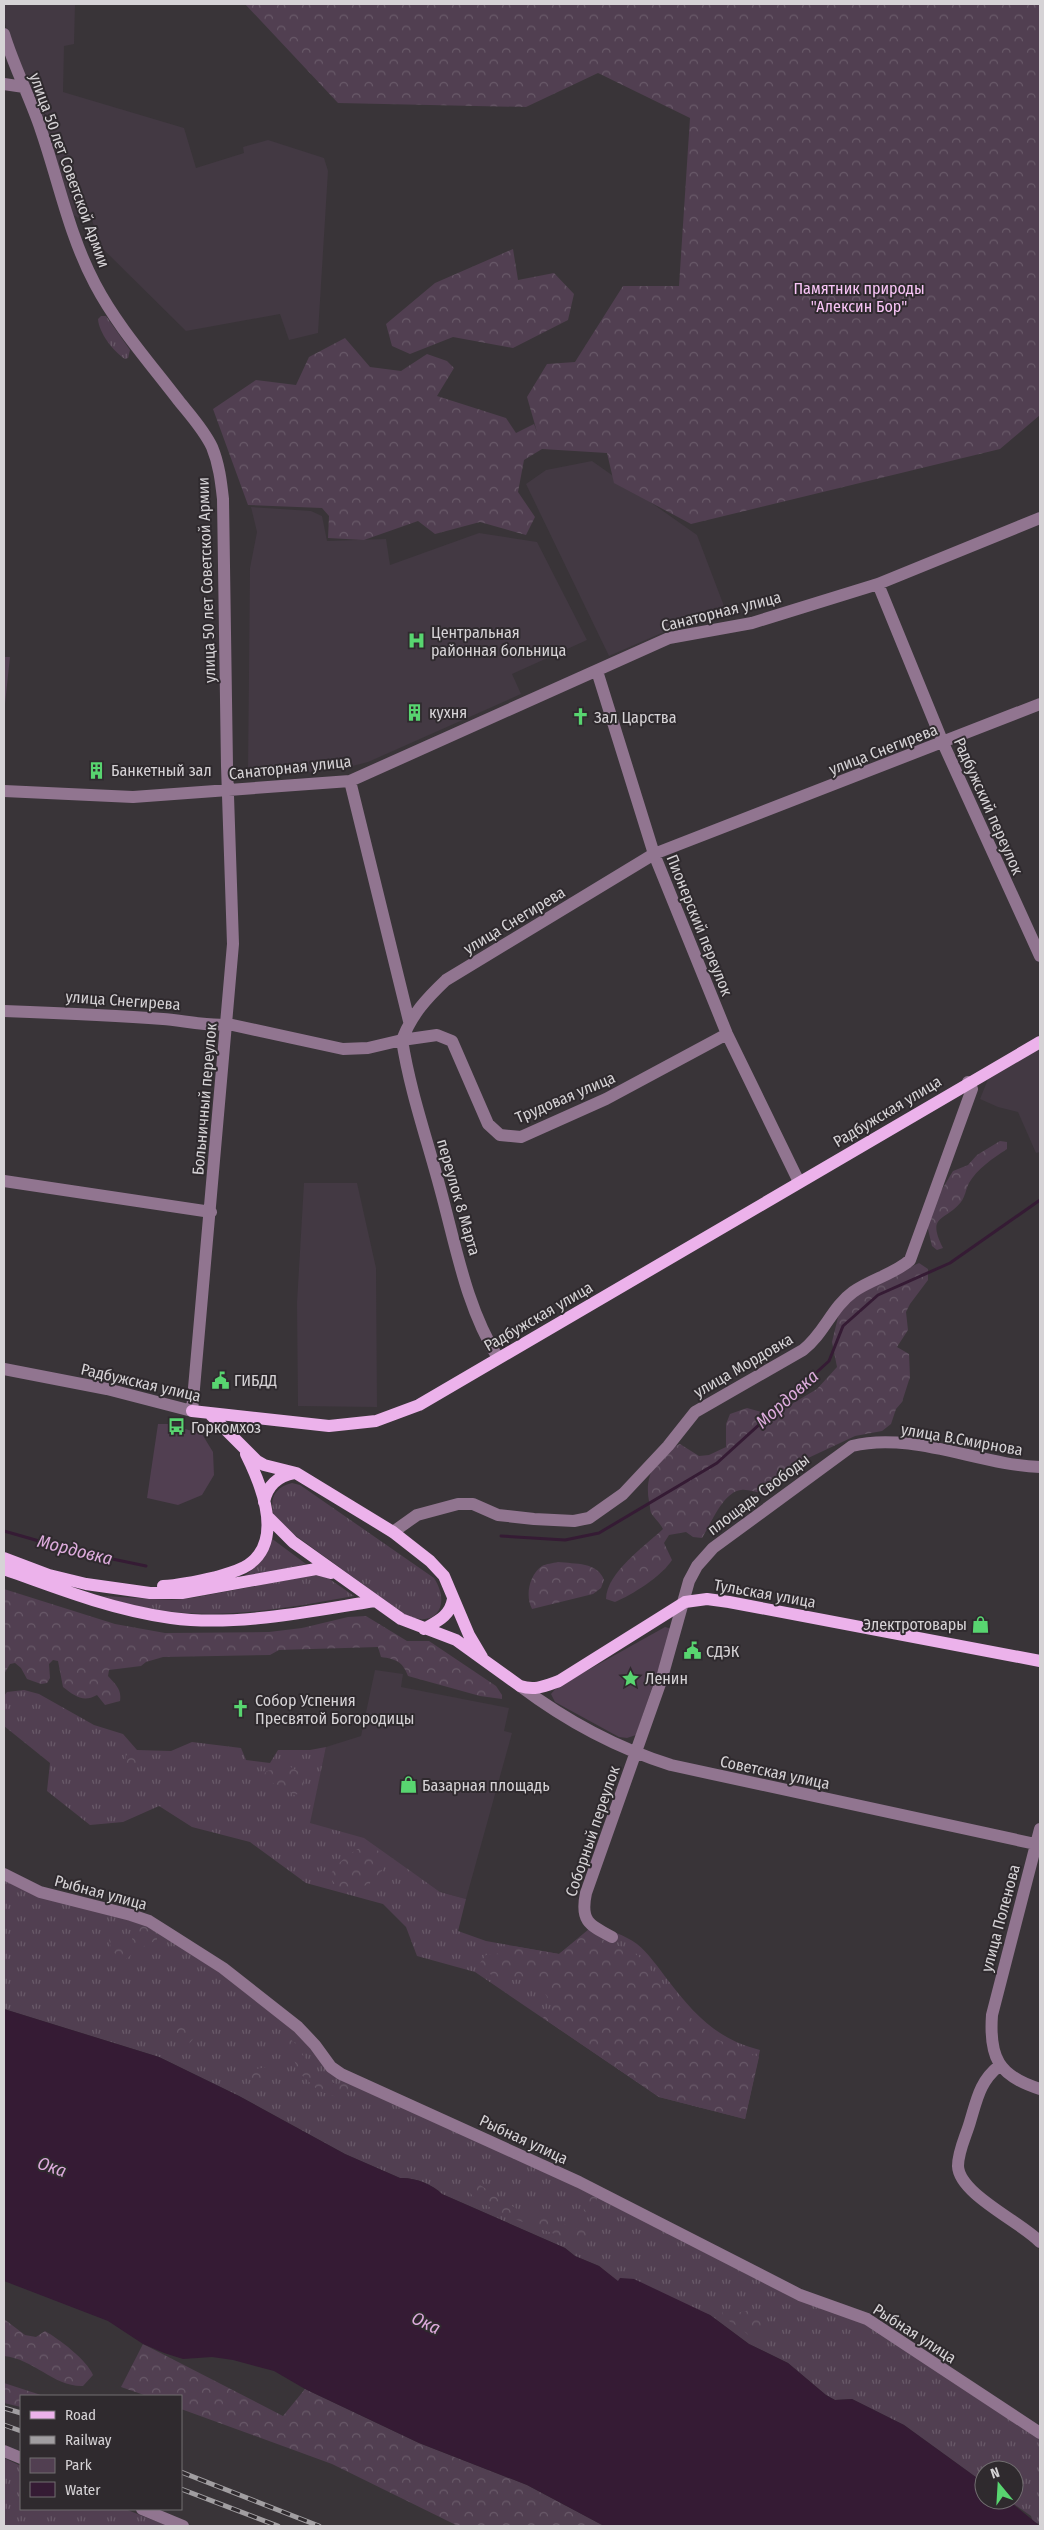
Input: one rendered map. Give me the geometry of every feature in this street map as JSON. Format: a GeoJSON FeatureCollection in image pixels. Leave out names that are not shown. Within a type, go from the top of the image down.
{"type":"FeatureCollection","features":[{"type":"Feature","properties":{"kind":"main road","name":"Радбужская улица"},"geometry":{"type":"LineString","coordinates":[[192,1411],[329,1426],[376,1421],[419,1405],[968,1082],[1040,1042]]}},
{"type":"Feature","properties":{"kind":"main road"},"geometry":{"type":"LineString","coordinates":[[210,1414],[264,1465],[296,1473],[394,1532],[430,1560],[444,1576],[469,1635],[484,1660]]}},
{"type":"Feature","properties":{"kind":"main road"},"geometry":{"type":"LineString","coordinates":[[4,1558],[58,1577],[86,1584],[115,1586],[176,1585],[230,1573],[247,1566],[259,1556],[267,1534],[264,1500],[258,1479],[241,1445]]}},
{"type":"Feature","properties":{"kind":"main road"},"geometry":{"type":"LineString","coordinates":[[264,1500],[266,1492],[277,1480],[283,1475],[296,1473]]}},
{"type":"Feature","properties":{"kind":"main road"},"geometry":{"type":"LineString","coordinates":[[266,1516],[293,1542],[401,1619],[456,1640],[520,1686]]}},
{"type":"Feature","properties":{"kind":"main road"},"geometry":{"type":"LineString","coordinates":[[4,1569],[83,1598],[172,1618],[245,1619],[375,1601]]}},
{"type":"Feature","properties":{"kind":"main road"},"geometry":{"type":"LineString","coordinates":[[115,1586],[150,1593],[182,1593],[316,1569],[338,1575]]}},
{"type":"Feature","properties":{"kind":"main road"},"geometry":{"type":"LineString","coordinates":[[424,1629],[446,1616],[451,1609],[453,1599]]}},
{"type":"Feature","properties":{"kind":"main road","name":"Тульская улица"},"geometry":{"type":"LineString","coordinates":[[520,1686],[530,1689],[542,1688],[559,1681],[685,1602],[707,1599],[1040,1661]]}},
{"type":"Feature","properties":{"kind":"street","name":"улица 50 лет Советской Армии"},"geometry":{"type":"LineString","coordinates":[[4,34],[42,132],[72,231],[89,273],[110,308],[139,349],[202,430],[212,447],[220,470],[223,499],[229,790]]}},
{"type":"Feature","properties":{"kind":"street"},"geometry":{"type":"LineString","coordinates":[[4,84],[24,87]]}},
{"type":"Feature","properties":{"kind":"street","name":"Санаторная улица"},"geometry":{"type":"LineString","coordinates":[[4,791],[133,797],[350,780],[669,638],[752,623],[878,584],[1040,518]]}},
{"type":"Feature","properties":{"kind":"street","name":"Радбужский переулок"},"geometry":{"type":"LineString","coordinates":[[878,584],[943,743],[1040,956]]}},
{"type":"Feature","properties":{"kind":"street","name":"Пионерский переулок"},"geometry":{"type":"LineString","coordinates":[[597,671],[654,854],[727,1034],[799,1182]]}},
{"type":"Feature","properties":{"kind":"street","name":"улица Снегирева"},"geometry":{"type":"LineString","coordinates":[[4,1011],[138,1017],[195,1021],[218,1026],[228,1024],[343,1049],[368,1048],[402,1040],[409,1021],[422,1003],[446,980],[654,854],[1040,704]]}},
{"type":"Feature","properties":{"kind":"street"},"geometry":{"type":"LineString","coordinates":[[350,780],[409,1021]]}},
{"type":"Feature","properties":{"kind":"street","name":"Больничный переулок"},"geometry":{"type":"LineString","coordinates":[[192,1411],[228,1024],[233,936],[229,790]]}},
{"type":"Feature","properties":{"kind":"street","name":"Трудовая улица"},"geometry":{"type":"LineString","coordinates":[[402,1040],[437,1035],[452,1042],[488,1124],[500,1136],[521,1137],[606,1100],[727,1034]]}},
{"type":"Feature","properties":{"kind":"street","name":"переулок 8 Марта"},"geometry":{"type":"LineString","coordinates":[[402,1040],[412,1092],[469,1294],[483,1333],[498,1358]]}},
{"type":"Feature","properties":{"kind":"street","name":"улица Мордовка"},"geometry":{"type":"LineString","coordinates":[[394,1532],[417,1515],[458,1504],[473,1504],[498,1514],[553,1521],[574,1521],[589,1518],[606,1508],[623,1494],[668,1446],[694,1412],[803,1350],[813,1342],[837,1308],[852,1292],[903,1266],[910,1260],[972,1090],[968,1082]]}},
{"type":"Feature","properties":{"kind":"street"},"geometry":{"type":"LineString","coordinates":[[4,1181],[211,1212]]}},
{"type":"Feature","properties":{"kind":"street","name":"Радбужская улица"},"geometry":{"type":"LineString","coordinates":[[4,1369],[107,1389],[192,1411]]}},
{"type":"Feature","properties":{"kind":"street","name":"улица В.Смирнова"},"geometry":{"type":"LineString","coordinates":[[878,1442],[924,1447],[1023,1467],[1040,1467]]}},
{"type":"Feature","properties":{"kind":"street","name":"площадь Свободы"},"geometry":{"type":"LineString","coordinates":[[636,1754],[690,1581],[697,1566],[713,1548],[840,1453],[852,1446],[878,1442]]}},
{"type":"Feature","properties":{"kind":"street","name":"Советская улица"},"geometry":{"type":"LineString","coordinates":[[520,1686],[549,1707],[636,1754],[712,1775],[1038,1845]]}},
{"type":"Feature","properties":{"kind":"street","name":"Соборный переулок"},"geometry":{"type":"LineString","coordinates":[[612,1937],[594,1928],[586,1920],[583,1909],[586,1893],[636,1754]]}},
{"type":"Feature","properties":{"kind":"street","name":"улица Поленова"},"geometry":{"type":"LineString","coordinates":[[1000,2066],[992,2049],[992,2015],[1038,1845],[1040,1829]]}},
{"type":"Feature","properties":{"kind":"street","name":"Рыбная улица"},"geometry":{"type":"LineString","coordinates":[[4,1874],[58,1898],[149,1921],[223,1968],[307,2036],[331,2067],[341,2074],[579,2182],[800,2295],[867,2319],[1040,2433]]}},
{"type":"Feature","properties":{"kind":"street"},"geometry":{"type":"LineString","coordinates":[[1040,2089],[1013,2078],[1000,2066],[988,2075],[978,2096],[960,2152],[959,2173],[973,2192],[1030,2231],[1040,2242]]}},
{"type":"Feature","properties":{"kind":"street"},"geometry":{"type":"LineString","coordinates":[[4,2451],[20,2458]]}},
{"type":"Feature","properties":{"kind":"street"},"geometry":{"type":"LineString","coordinates":[[144,2510],[183,2526]]}},
{"type":"Feature","properties":{"kind":"shaded area"},"geometry":{"type":"Polygon","coordinates":[[[4,4],[75,4],[74,44],[64,46],[63,92],[184,128],[196,168],[244,153],[243,147],[268,140],[324,158],[328,171],[318,333],[289,340],[280,314],[186,331],[101,247],[90,214],[78,218],[72,214],[14,56],[4,20],[4,4]]]}},
{"type":"Feature","properties":{"kind":"shaded area"},"geometry":{"type":"Polygon","coordinates":[[[592,461],[697,535],[727,614],[673,628],[609,656],[526,484],[546,470],[592,461]]]}},
{"type":"Feature","properties":{"kind":"shaded area","name":"Центральная районная больница"},"geometry":{"type":"Polygon","coordinates":[[[251,507],[311,511],[322,516],[327,541],[386,539],[390,565],[479,533],[537,542],[587,640],[512,674],[521,694],[368,762],[337,770],[252,777],[248,772],[250,568],[257,532],[251,507]]]}},
{"type":"Feature","properties":{"kind":"shaded area"},"geometry":{"type":"Polygon","coordinates":[[[1040,1048],[1040,1152],[1036,1153],[1018,1112],[998,1107],[980,1099],[988,1079],[1040,1048]]]}},
{"type":"Feature","properties":{"kind":"shaded area"},"geometry":{"type":"Polygon","coordinates":[[[304,1183],[357,1183],[376,1268],[377,1407],[298,1406],[297,1303],[304,1183]]]}},
{"type":"Feature","properties":{"kind":"shaded area","name":"Базарная площадь"},"geometry":{"type":"Polygon","coordinates":[[[375,1670],[403,1674],[401,1687],[509,1708],[504,1731],[512,1733],[466,1899],[440,1892],[403,1867],[309,1823],[326,1747],[361,1736],[375,1670]]]}},
{"type":"Feature","properties":{"kind":"green space","name":"Памятник природы \"Алексин Бор\""},"geometry":{"type":"Polygon","coordinates":[[[245,4],[1040,4],[1040,415],[1000,449],[691,524],[614,483],[607,453],[542,449],[524,460],[518,492],[535,517],[526,535],[480,522],[435,534],[418,521],[364,540],[328,538],[329,516],[322,508],[248,505],[213,409],[256,380],[296,385],[309,357],[345,338],[370,367],[401,371],[427,354],[447,361],[454,368],[437,396],[506,418],[516,433],[534,424],[537,432],[527,397],[547,364],[575,362],[623,286],[679,286],[690,118],[598,73],[526,107],[338,103],[245,4]]]}},
{"type":"Feature","properties":{"kind":"green space"},"geometry":{"type":"Polygon","coordinates":[[[513,249],[518,280],[554,273],[574,294],[568,320],[513,348],[453,337],[410,354],[392,346],[386,324],[435,283],[513,249]]]}},
{"type":"Feature","properties":{"kind":"green space"},"geometry":{"type":"Polygon","coordinates":[[[101,316],[106,316],[130,350],[128,358],[125,359],[120,356],[107,341],[99,324],[98,319],[101,316]]]}},
{"type":"Feature","properties":{"kind":"green space"},"geometry":{"type":"Polygon","coordinates":[[[4,657],[10,657],[5,704],[4,704],[4,657]]]}},
{"type":"Feature","properties":{"kind":"green space"},"geometry":{"type":"Polygon","coordinates":[[[1000,1141],[1007,1142],[1007,1149],[976,1173],[969,1183],[961,1202],[937,1224],[938,1237],[943,1248],[937,1250],[932,1246],[927,1225],[938,1196],[953,1171],[968,1165],[977,1155],[1000,1141]]]}},
{"type":"Feature","properties":{"kind":"green space"},"geometry":{"type":"Polygon","coordinates":[[[919,1263],[928,1269],[928,1280],[906,1312],[908,1330],[897,1347],[909,1354],[910,1377],[902,1402],[896,1409],[891,1424],[882,1431],[855,1436],[789,1467],[761,1493],[748,1490],[735,1492],[723,1502],[702,1538],[693,1537],[686,1532],[669,1535],[664,1543],[672,1560],[654,1578],[630,1595],[615,1602],[606,1599],[608,1589],[619,1570],[663,1529],[651,1513],[648,1483],[654,1467],[664,1453],[680,1444],[699,1456],[709,1455],[726,1447],[726,1424],[730,1414],[747,1408],[765,1413],[780,1411],[817,1389],[837,1367],[832,1342],[839,1313],[857,1292],[919,1263]]]}},
{"type":"Feature","properties":{"kind":"green space"},"geometry":{"type":"Polygon","coordinates":[[[158,1424],[169,1424],[202,1434],[213,1452],[214,1475],[202,1495],[178,1505],[147,1498],[158,1424]]]}},
{"type":"Feature","properties":{"kind":"green space"},"geometry":{"type":"Polygon","coordinates":[[[292,1483],[300,1485],[434,1578],[441,1598],[441,1606],[437,1612],[432,1617],[424,1619],[404,1614],[277,1522],[272,1503],[273,1498],[285,1485],[292,1483]]]}},
{"type":"Feature","properties":{"kind":"green space"},"geometry":{"type":"Polygon","coordinates":[[[271,1538],[306,1564],[242,1578],[261,1561],[270,1545],[271,1538]]]}},
{"type":"Feature","properties":{"kind":"green space"},"geometry":{"type":"Polygon","coordinates":[[[558,1562],[585,1565],[597,1570],[604,1580],[601,1588],[593,1594],[532,1609],[529,1598],[531,1580],[542,1566],[558,1562]]]}},
{"type":"Feature","properties":{"kind":"green space"},"geometry":{"type":"Polygon","coordinates":[[[314,1575],[328,1578],[354,1596],[259,1611],[197,1613],[166,1611],[102,1596],[172,1600],[314,1575]]]}},
{"type":"Feature","properties":{"kind":"green space"},"geometry":{"type":"Polygon","coordinates":[[[4,1589],[115,1624],[165,1633],[269,1632],[302,1628],[348,1617],[366,1616],[407,1641],[429,1641],[496,1686],[502,1695],[502,1699],[480,1696],[408,1676],[401,1664],[381,1657],[378,1647],[279,1650],[270,1655],[163,1657],[146,1662],[141,1666],[109,1670],[108,1676],[119,1690],[120,1701],[105,1705],[97,1695],[83,1698],[75,1696],[63,1687],[58,1661],[53,1660],[49,1664],[50,1678],[47,1683],[41,1684],[27,1679],[21,1668],[15,1663],[10,1664],[4,1674],[4,1589]]]}},
{"type":"Feature","properties":{"kind":"green space"},"geometry":{"type":"Polygon","coordinates":[[[665,1627],[672,1629],[636,1735],[627,1738],[619,1737],[555,1702],[551,1694],[556,1688],[665,1627]]]}},
{"type":"Feature","properties":{"kind":"green space"},"geometry":{"type":"Polygon","coordinates":[[[24,1690],[39,1694],[94,1725],[123,1734],[137,1750],[171,1751],[192,1742],[241,1748],[246,1760],[270,1763],[278,1750],[310,1750],[326,1747],[310,1823],[364,1838],[440,1892],[466,1899],[458,1931],[486,1941],[559,1954],[595,1924],[622,1935],[637,1944],[653,1960],[677,1992],[707,2024],[731,2039],[760,2050],[745,2119],[659,2097],[475,1972],[417,1956],[406,1927],[383,1904],[306,1883],[250,1842],[192,1827],[159,1806],[123,1822],[90,1825],[47,1791],[50,1763],[4,1726],[4,1696],[7,1692],[24,1690]]]}},
{"type":"Feature","properties":{"kind":"green space"},"geometry":{"type":"Polygon","coordinates":[[[130,1751],[139,1755],[142,1759],[133,1771],[126,1769],[126,1756],[130,1751]]]}},
{"type":"Feature","properties":{"kind":"green space"},"geometry":{"type":"Polygon","coordinates":[[[289,1766],[301,1773],[304,1785],[298,1794],[294,1795],[284,1786],[274,1784],[265,1778],[264,1774],[267,1771],[289,1766]]]}},
{"type":"Feature","properties":{"kind":"green space"},"geometry":{"type":"Polygon","coordinates":[[[363,1846],[376,1849],[383,1856],[385,1861],[381,1871],[367,1885],[338,1887],[330,1878],[334,1868],[348,1855],[363,1846]]]}},
{"type":"Feature","properties":{"kind":"green space"},"geometry":{"type":"Polygon","coordinates":[[[4,1870],[39,1888],[130,1912],[226,1965],[333,2065],[834,2305],[1040,2428],[1040,2524],[1033,2522],[1031,2516],[1022,2510],[1024,2510],[1024,2460],[974,2460],[974,2476],[904,2425],[852,2399],[835,2400],[826,2395],[788,2363],[749,2344],[710,2315],[618,2282],[599,2266],[575,2256],[565,2248],[442,2194],[428,2184],[400,2178],[345,2154],[239,2096],[159,2057],[4,2009],[4,1870]]]}},
{"type":"Feature","properties":{"kind":"green space"},"geometry":{"type":"Polygon","coordinates":[[[131,1919],[143,1920],[157,1935],[157,1940],[138,1949],[134,1946],[132,1938],[139,1934],[128,1923],[131,1919]]]}},
{"type":"Feature","properties":{"kind":"green space"},"geometry":{"type":"Polygon","coordinates":[[[586,1933],[631,1951],[642,1959],[685,2013],[716,2039],[759,2057],[745,2119],[659,2097],[543,2018],[553,2006],[534,1977],[504,1980],[492,1975],[479,1964],[486,1955],[511,1952],[513,1946],[559,1954],[586,1933]]]}},
{"type":"Feature","properties":{"kind":"green space"},"geometry":{"type":"Polygon","coordinates":[[[116,1934],[122,1938],[124,1946],[130,1952],[130,1956],[125,1960],[116,1955],[110,1944],[109,1937],[116,1934]]]}},
{"type":"Feature","properties":{"kind":"green space"},"geometry":{"type":"Polygon","coordinates":[[[178,2027],[193,2029],[196,2032],[193,2039],[183,2046],[167,2036],[168,2032],[178,2027]]]}},
{"type":"Feature","properties":{"kind":"green space"},"geometry":{"type":"Polygon","coordinates":[[[290,2039],[297,2045],[316,2075],[336,2084],[348,2083],[350,2091],[340,2098],[319,2091],[296,2070],[295,2062],[287,2057],[284,2045],[286,2040],[290,2039]]]}},
{"type":"Feature","properties":{"kind":"green space"},"geometry":{"type":"Polygon","coordinates":[[[267,2067],[271,2074],[268,2080],[260,2084],[251,2083],[250,2070],[267,2067]]]}},
{"type":"Feature","properties":{"kind":"green space"},"geometry":{"type":"Polygon","coordinates":[[[477,2183],[526,2215],[538,2215],[585,2231],[591,2237],[586,2243],[582,2244],[502,2213],[475,2197],[467,2189],[469,2186],[477,2183]]]}},
{"type":"Feature","properties":{"kind":"green space"},"geometry":{"type":"Polygon","coordinates":[[[581,2189],[598,2196],[592,2212],[588,2214],[584,2211],[583,2199],[579,2192],[581,2189]]]}},
{"type":"Feature","properties":{"kind":"green space"},"geometry":{"type":"Polygon","coordinates":[[[755,2309],[762,2313],[765,2320],[765,2330],[760,2339],[751,2338],[722,2315],[723,2311],[736,2313],[755,2309]]]}},
{"type":"Feature","properties":{"kind":"green space"},"geometry":{"type":"Polygon","coordinates":[[[4,2319],[25,2335],[36,2337],[45,2331],[65,2344],[85,2363],[93,2375],[83,2386],[73,2385],[53,2378],[25,2362],[4,2356],[4,2319]]]}},
{"type":"Feature","properties":{"kind":"green space"},"geometry":{"type":"Polygon","coordinates":[[[143,2344],[283,2416],[305,2389],[419,2443],[527,2485],[604,2526],[458,2526],[332,2464],[182,2409],[182,2395],[144,2395],[121,2387],[143,2344]]]}},
{"type":"Feature","properties":{"kind":"green space"},"geometry":{"type":"Polygon","coordinates":[[[4,2383],[41,2395],[20,2395],[20,2407],[4,2403],[4,2383]]]}},
{"type":"Feature","properties":{"kind":"green space"},"geometry":{"type":"Polygon","coordinates":[[[4,2458],[20,2466],[20,2510],[128,2510],[168,2526],[4,2526],[4,2458]]]}},
{"type":"Feature","properties":{"kind":"water","name":"Ока"},"geometry":{"type":"Polygon","coordinates":[[[4,2009],[159,2057],[239,2096],[345,2154],[400,2178],[428,2184],[442,2194],[565,2248],[575,2256],[599,2266],[618,2281],[620,2278],[634,2279],[710,2315],[749,2344],[788,2363],[826,2395],[835,2400],[852,2399],[904,2425],[974,2476],[974,2510],[1020,2510],[1040,2526],[604,2526],[527,2485],[419,2443],[305,2389],[274,2371],[233,2360],[212,2357],[183,2359],[164,2353],[143,2344],[108,2321],[4,2281],[4,2009]]]}},
{"type":"Feature","properties":{"kind":"waterway","name":"Мордовка"},"geometry":{"type":"LineString","coordinates":[[501,1536],[565,1540],[599,1533],[717,1463],[829,1361],[843,1326],[878,1295],[950,1263],[1040,1200]]}},
{"type":"Feature","properties":{"kind":"waterway","name":"Мордовка"},"geometry":{"type":"LineString","coordinates":[[4,1531],[74,1551],[146,1566]]}},
{"type":"Feature","properties":{"kind":"railway"},"geometry":{"type":"LineString","coordinates":[[4,2408],[20,2413]]}},
{"type":"Feature","properties":{"kind":"railway"},"geometry":{"type":"LineString","coordinates":[[4,2425],[20,2431]]}},
{"type":"Feature","properties":{"kind":"railway"},"geometry":{"type":"LineString","coordinates":[[182,2472],[319,2526]]}},
{"type":"Feature","properties":{"kind":"railway"},"geometry":{"type":"LineString","coordinates":[[182,2489],[278,2526]]}},
{"type":"Feature","properties":{"kind":"place","name":"Центральная районная больница"},"geometry":{"type":"Point","coordinates":[417,641]}},
{"type":"Feature","properties":{"kind":"place","name":"кухня"},"geometry":{"type":"Point","coordinates":[415,712]}},
{"type":"Feature","properties":{"kind":"place","name":"Зал Царства"},"geometry":{"type":"Point","coordinates":[580,717]}},
{"type":"Feature","properties":{"kind":"place","name":"Банкетный зал"},"geometry":{"type":"Point","coordinates":[97,770]}},
{"type":"Feature","properties":{"kind":"place","name":"ГИБДД"},"geometry":{"type":"Point","coordinates":[220,1380]}},
{"type":"Feature","properties":{"kind":"place","name":"Горкомхоз"},"geometry":{"type":"Point","coordinates":[177,1427]}},
{"type":"Feature","properties":{"kind":"place","name":"Электротовары"},"geometry":{"type":"Point","coordinates":[981,1624]}},
{"type":"Feature","properties":{"kind":"place","name":"СДЭК"},"geometry":{"type":"Point","coordinates":[692,1651]}},
{"type":"Feature","properties":{"kind":"place","name":"Ленин"},"geometry":{"type":"Point","coordinates":[631,1678]}},
{"type":"Feature","properties":{"kind":"place","name":"Собор Успения Пресвятой Богородицы"},"geometry":{"type":"Point","coordinates":[241,1709]}},
{"type":"Feature","properties":{"kind":"place","name":"Базарная площадь"},"geometry":{"type":"Point","coordinates":[408,1785]}}]}
